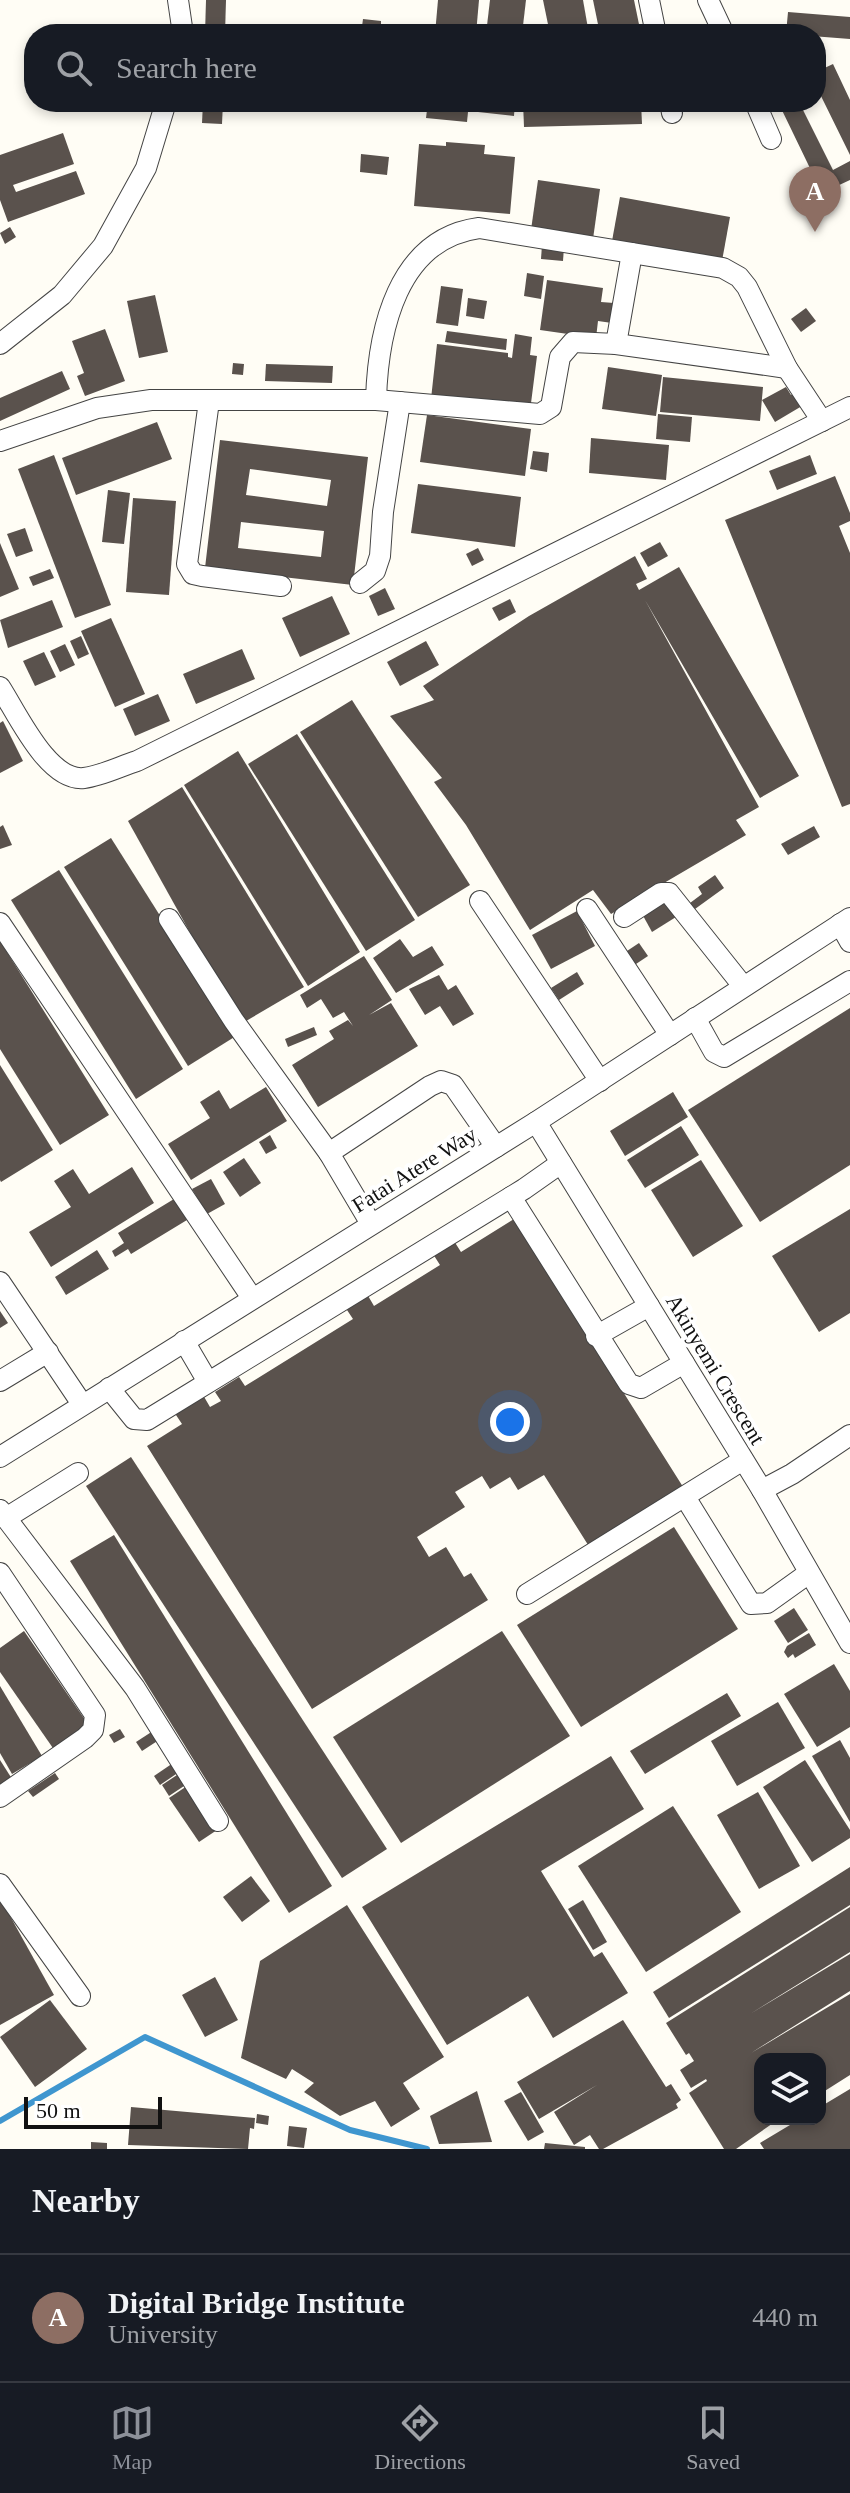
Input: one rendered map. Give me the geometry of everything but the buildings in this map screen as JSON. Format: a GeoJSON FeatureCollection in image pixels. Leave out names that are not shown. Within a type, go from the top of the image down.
{"type":"FeatureCollection","features":[{"type":"Feature","properties":{"kind":"street"},"geometry":{"type":"LineString","coordinates":[[178,0],[182,24]]}},
{"type":"Feature","properties":{"kind":"street"},"geometry":{"type":"LineString","coordinates":[[649,0],[654,24]]}},
{"type":"Feature","properties":{"kind":"street"},"geometry":{"type":"LineString","coordinates":[[708,0],[719,24]]}},
{"type":"Feature","properties":{"kind":"street"},"geometry":{"type":"LineString","coordinates":[[0,344],[62,295],[103,246],[146,168],[163,112]]}},
{"type":"Feature","properties":{"kind":"street"},"geometry":{"type":"LineString","coordinates":[[759,112],[771,139]]}},
{"type":"Feature","properties":{"kind":"street"},"geometry":{"type":"LineString","coordinates":[[376,400],[386,327],[398,288],[411,265],[439,239],[458,231],[479,228],[723,268],[739,277],[787,368],[822,421]]}},
{"type":"Feature","properties":{"kind":"street"},"geometry":{"type":"LineString","coordinates":[[616,344],[632,253]]}},
{"type":"Feature","properties":{"kind":"street"},"geometry":{"type":"LineString","coordinates":[[0,441],[97,408],[151,400],[376,400],[540,414],[551,407],[564,349],[573,342],[616,344],[787,368]]}},
{"type":"Feature","properties":{"kind":"street"},"geometry":{"type":"LineString","coordinates":[[209,401],[187,564],[193,574],[281,586]]}},
{"type":"Feature","properties":{"kind":"street"},"geometry":{"type":"LineString","coordinates":[[360,583],[375,571],[380,556],[383,512],[400,402]]}},
{"type":"Feature","properties":{"kind":"street"},"geometry":{"type":"LineString","coordinates":[[0,687],[50,765],[69,777],[84,778],[137,761],[850,407]]}},
{"type":"Feature","properties":{"kind":"street"},"geometry":{"type":"LineString","coordinates":[[624,917],[661,893],[669,893],[743,986]]}},
{"type":"Feature","properties":{"kind":"street"},"geometry":{"type":"LineString","coordinates":[[480,901],[600,1081]]}},
{"type":"Feature","properties":{"kind":"street"},"geometry":{"type":"LineString","coordinates":[[587,909],[670,1035]]}},
{"type":"Feature","properties":{"kind":"street"},"geometry":{"type":"LineString","coordinates":[[169,919],[234,1021],[329,1153],[371,1224]]}},
{"type":"Feature","properties":{"kind":"street"},"geometry":{"type":"LineString","coordinates":[[0,923],[252,1298]]}},
{"type":"Feature","properties":{"kind":"street","name":"Fatai Atere Way"},"geometry":{"type":"LineString","coordinates":[[0,1457],[536,1122],[743,986],[847,928]]}},
{"type":"Feature","properties":{"kind":"street"},"geometry":{"type":"LineString","coordinates":[[695,1018],[714,1052],[724,1057],[850,981]]}},
{"type":"Feature","properties":{"kind":"street"},"geometry":{"type":"LineString","coordinates":[[329,1153],[441,1081],[453,1085],[496,1147]]}},
{"type":"Feature","properties":{"kind":"street","name":"Akinyemi Crescent"},"geometry":{"type":"LineString","coordinates":[[536,1122],[762,1490],[850,1643]]}},
{"type":"Feature","properties":{"kind":"street"},"geometry":{"type":"LineString","coordinates":[[109,1388],[134,1419],[142,1422],[511,1197],[561,1163]]}},
{"type":"Feature","properties":{"kind":"street"},"geometry":{"type":"LineString","coordinates":[[511,1197],[596,1336],[633,1388],[648,1385],[684,1363]]}},
{"type":"Feature","properties":{"kind":"street"},"geometry":{"type":"LineString","coordinates":[[0,1282],[82,1404]]}},
{"type":"Feature","properties":{"kind":"street"},"geometry":{"type":"LineString","coordinates":[[596,1336],[649,1306]]}},
{"type":"Feature","properties":{"kind":"street"},"geometry":{"type":"LineString","coordinates":[[184,1341],[208,1382]]}},
{"type":"Feature","properties":{"kind":"street"},"geometry":{"type":"LineString","coordinates":[[0,1381],[48,1352]]}},
{"type":"Feature","properties":{"kind":"street"},"geometry":{"type":"LineString","coordinates":[[762,1490],[850,1435]]}},
{"type":"Feature","properties":{"kind":"street"},"geometry":{"type":"LineString","coordinates":[[527,1594],[743,1460]]}},
{"type":"Feature","properties":{"kind":"street"},"geometry":{"type":"LineString","coordinates":[[78,1473],[3,1514],[135,1688],[218,1821]]}},
{"type":"Feature","properties":{"kind":"street"},"geometry":{"type":"LineString","coordinates":[[685,1497],[751,1604],[767,1603],[809,1573]]}},
{"type":"Feature","properties":{"kind":"street"},"geometry":{"type":"LineString","coordinates":[[0,1573],[95,1715],[96,1722],[85,1738],[0,1797]]}},
{"type":"Feature","properties":{"kind":"street"},"geometry":{"type":"LineString","coordinates":[[0,1884],[80,1996]]}},
{"type":"Feature","properties":{"kind":"waterway"},"geometry":{"type":"LineString","coordinates":[[0,2121],[145,2037],[350,2130],[427,2149]]}},
{"type":"Feature","properties":{"kind":"place","name":"Digital Bridge Institute"},"geometry":{"type":"Point","coordinates":[815,232]}}]}
